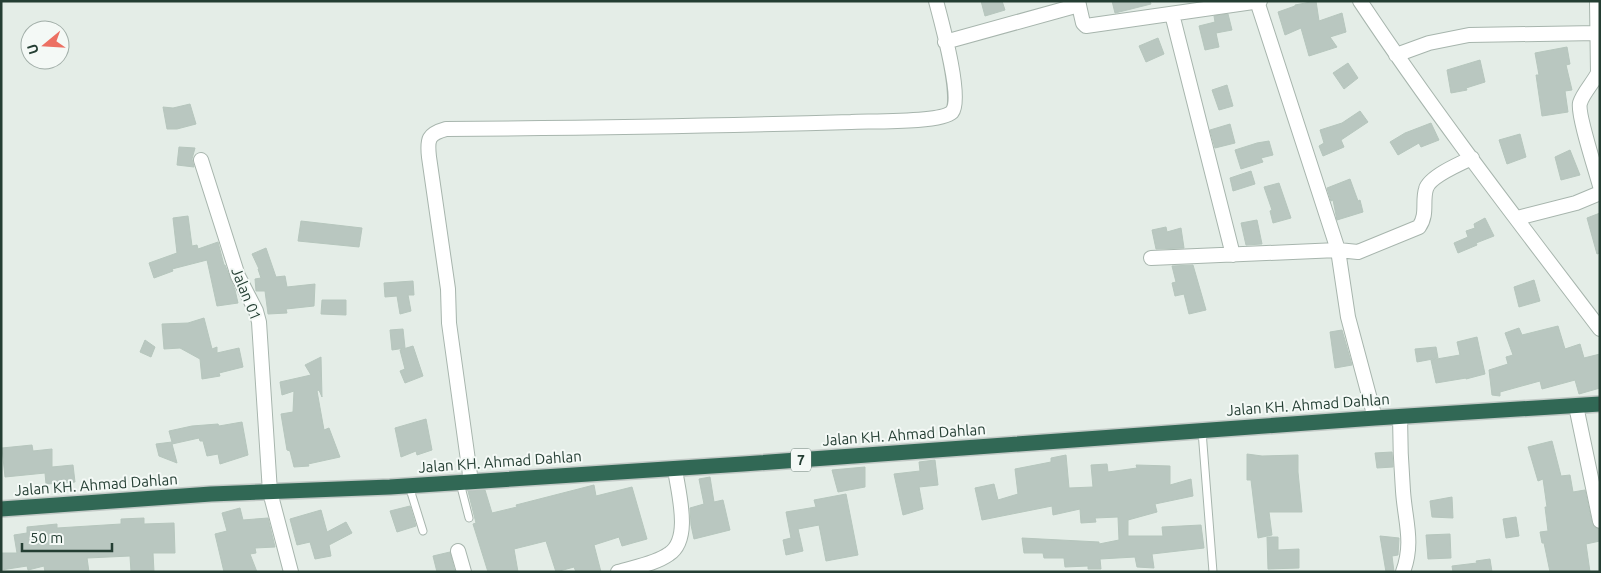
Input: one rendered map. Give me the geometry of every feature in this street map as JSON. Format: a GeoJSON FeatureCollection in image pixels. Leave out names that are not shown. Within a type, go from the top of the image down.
{"type":"FeatureCollection","features":[{"type":"Feature","properties":{"kind":"highway","name":"Jalan KH. Ahmad Dahlan"},"geometry":{"type":"LineString","coordinates":[[1,509],[212,494],[409,486],[675,469],[1400,416],[1600,404]]}},
{"type":"Feature","properties":{"kind":"street"},"geometry":{"type":"LineString","coordinates":[[465,482],[449,323],[448,289],[429,157],[429,140],[431,135],[446,129],[655,127],[900,120],[938,117],[951,112],[955,106],[956,88],[936,1]]}},
{"type":"Feature","properties":{"kind":"street"},"geometry":{"type":"LineString","coordinates":[[1360,1],[1396,55],[1600,329]]}},
{"type":"Feature","properties":{"kind":"street"},"geometry":{"type":"LineString","coordinates":[[1597,1],[1598,72],[1582,98],[1579,112],[1600,186]]}},
{"type":"Feature","properties":{"kind":"street"},"geometry":{"type":"LineString","coordinates":[[945,42],[1078,3],[1083,23],[1086,26],[1258,2],[1338,250],[1348,317],[1375,418]]}},
{"type":"Feature","properties":{"kind":"street"},"geometry":{"type":"LineString","coordinates":[[1172,14],[1234,255]]}},
{"type":"Feature","properties":{"kind":"street"},"geometry":{"type":"LineString","coordinates":[[1396,55],[1429,43],[1469,35],[1598,25]]}},
{"type":"Feature","properties":{"kind":"street"},"geometry":{"type":"LineString","coordinates":[[1151,258],[1338,250],[1358,252],[1419,227],[1424,220],[1426,187],[1432,181],[1472,158]]}},
{"type":"Feature","properties":{"kind":"street","name":"Jalan 01"},"geometry":{"type":"LineString","coordinates":[[201,160],[238,276],[256,311],[259,322],[270,492],[291,572]]}},
{"type":"Feature","properties":{"kind":"street"},"geometry":{"type":"LineString","coordinates":[[1517,218],[1576,203],[1600,193]]}},
{"type":"Feature","properties":{"kind":"street"},"geometry":{"type":"LineString","coordinates":[[1576,406],[1600,521]]}},
{"type":"Feature","properties":{"kind":"street"},"geometry":{"type":"LineString","coordinates":[[1400,416],[1402,485],[1409,540],[1409,554],[1404,572]]}},
{"type":"Feature","properties":{"kind":"street"},"geometry":{"type":"LineString","coordinates":[[618,572],[658,560],[670,554],[676,548],[681,538],[682,520],[675,469]]}},
{"type":"Feature","properties":{"kind":"street"},"geometry":{"type":"LineString","coordinates":[[458,552],[464,572]]}},
{"type":"Feature","properties":{"kind":"lane"},"geometry":{"type":"LineString","coordinates":[[1202,431],[1213,572]]}},
{"type":"Feature","properties":{"kind":"lane"},"geometry":{"type":"LineString","coordinates":[[465,482],[469,518]]}},
{"type":"Feature","properties":{"kind":"lane"},"geometry":{"type":"LineString","coordinates":[[409,486],[423,531]]}},
{"type":"Feature","properties":{"kind":"building"},"geometry":{"type":"Polygon","coordinates":[[[981,1],[1002,1],[1005,10],[985,16],[981,1]]]}},
{"type":"Feature","properties":{"kind":"building"},"geometry":{"type":"Polygon","coordinates":[[[1112,1],[1150,1],[1151,4],[1115,13],[1112,1]]]}},
{"type":"Feature","properties":{"kind":"building"},"geometry":{"type":"Polygon","coordinates":[[[1316,1],[1319,21],[1342,13],[1346,32],[1330,37],[1337,47],[1309,56],[1301,28],[1285,35],[1278,12],[1295,5],[1316,1]]]}},
{"type":"Feature","properties":{"kind":"building"},"geometry":{"type":"Polygon","coordinates":[[[1228,14],[1232,30],[1216,33],[1219,47],[1205,50],[1199,26],[1215,22],[1214,16],[1228,14]]]}},
{"type":"Feature","properties":{"kind":"building"},"geometry":{"type":"Polygon","coordinates":[[[1158,38],[1164,54],[1146,62],[1139,46],[1158,38]]]}},
{"type":"Feature","properties":{"kind":"building"},"geometry":{"type":"Polygon","coordinates":[[[1567,47],[1570,64],[1566,65],[1572,90],[1565,91],[1568,112],[1542,116],[1536,75],[1539,75],[1535,53],[1567,47]]]}},
{"type":"Feature","properties":{"kind":"building"},"geometry":{"type":"Polygon","coordinates":[[[1480,60],[1485,82],[1466,88],[1467,90],[1451,93],[1447,70],[1480,60]]]}},
{"type":"Feature","properties":{"kind":"building"},"geometry":{"type":"Polygon","coordinates":[[[1348,63],[1358,78],[1344,89],[1333,73],[1348,63]]]}},
{"type":"Feature","properties":{"kind":"building"},"geometry":{"type":"Polygon","coordinates":[[[1227,85],[1233,106],[1219,110],[1212,90],[1227,85]]]}},
{"type":"Feature","properties":{"kind":"building"},"geometry":{"type":"Polygon","coordinates":[[[190,104],[196,124],[177,129],[167,129],[163,107],[173,108],[190,104]]]}},
{"type":"Feature","properties":{"kind":"building"},"geometry":{"type":"Polygon","coordinates":[[[1360,111],[1368,122],[1341,140],[1344,147],[1323,156],[1319,146],[1324,143],[1320,130],[1342,123],[1360,111]]]}},
{"type":"Feature","properties":{"kind":"building"},"geometry":{"type":"Polygon","coordinates":[[[1431,123],[1439,140],[1421,147],[1419,143],[1398,155],[1390,142],[1405,133],[1431,123]]]}},
{"type":"Feature","properties":{"kind":"building"},"geometry":{"type":"Polygon","coordinates":[[[1230,124],[1235,143],[1215,148],[1210,130],[1230,124]]]}},
{"type":"Feature","properties":{"kind":"building"},"geometry":{"type":"Polygon","coordinates":[[[1520,134],[1526,157],[1507,164],[1499,140],[1520,134]]]}},
{"type":"Feature","properties":{"kind":"building"},"geometry":{"type":"Polygon","coordinates":[[[1269,141],[1273,155],[1261,158],[1263,162],[1241,169],[1235,150],[1269,141]]]}},
{"type":"Feature","properties":{"kind":"building"},"geometry":{"type":"Polygon","coordinates":[[[179,147],[195,148],[192,159],[194,167],[177,165],[179,147]]]}},
{"type":"Feature","properties":{"kind":"building"},"geometry":{"type":"Polygon","coordinates":[[[1570,150],[1580,175],[1561,180],[1555,157],[1570,150]]]}},
{"type":"Feature","properties":{"kind":"building"},"geometry":{"type":"Polygon","coordinates":[[[1251,171],[1255,184],[1233,191],[1230,178],[1251,171]]]}},
{"type":"Feature","properties":{"kind":"building"},"geometry":{"type":"Polygon","coordinates":[[[1350,179],[1358,201],[1360,200],[1363,212],[1337,220],[1333,200],[1331,201],[1327,188],[1350,179]]]}},
{"type":"Feature","properties":{"kind":"building"},"geometry":{"type":"Polygon","coordinates":[[[1279,183],[1291,218],[1273,223],[1270,211],[1272,210],[1264,187],[1279,183]]]}},
{"type":"Feature","properties":{"kind":"building"},"geometry":{"type":"Polygon","coordinates":[[[1600,213],[1600,253],[1597,254],[1587,218],[1600,213]]]}},
{"type":"Feature","properties":{"kind":"building"},"geometry":{"type":"Polygon","coordinates":[[[188,216],[192,246],[197,245],[198,249],[218,242],[238,303],[217,306],[207,260],[172,269],[173,271],[154,278],[149,263],[177,253],[173,218],[188,216]]]}},
{"type":"Feature","properties":{"kind":"building"},"geometry":{"type":"Polygon","coordinates":[[[1485,218],[1494,236],[1458,253],[1454,243],[1468,237],[1466,231],[1475,228],[1474,224],[1485,218]]]}},
{"type":"Feature","properties":{"kind":"building"},"geometry":{"type":"Polygon","coordinates":[[[1257,220],[1262,244],[1246,245],[1241,223],[1257,220]]]}},
{"type":"Feature","properties":{"kind":"building"},"geometry":{"type":"Polygon","coordinates":[[[301,221],[362,228],[359,247],[298,241],[301,221]]]}},
{"type":"Feature","properties":{"kind":"building"},"geometry":{"type":"Polygon","coordinates":[[[1166,227],[1167,232],[1181,228],[1184,248],[1156,249],[1152,230],[1166,227]]]}},
{"type":"Feature","properties":{"kind":"building"},"geometry":{"type":"Polygon","coordinates":[[[266,248],[276,277],[285,276],[287,287],[315,284],[314,306],[286,309],[287,313],[268,314],[265,291],[256,291],[255,279],[261,278],[252,254],[266,248]]]}},
{"type":"Feature","properties":{"kind":"building"},"geometry":{"type":"Polygon","coordinates":[[[1193,265],[1206,310],[1189,314],[1184,294],[1175,296],[1172,283],[1176,282],[1172,266],[1193,265]]]}},
{"type":"Feature","properties":{"kind":"building"},"geometry":{"type":"Polygon","coordinates":[[[1534,280],[1540,301],[1519,307],[1514,287],[1534,280]]]}},
{"type":"Feature","properties":{"kind":"building"},"geometry":{"type":"Polygon","coordinates":[[[413,281],[414,295],[408,295],[411,311],[400,314],[397,296],[385,297],[384,283],[413,281]]]}},
{"type":"Feature","properties":{"kind":"building"},"geometry":{"type":"Polygon","coordinates":[[[322,300],[346,300],[346,315],[321,314],[322,300]]]}},
{"type":"Feature","properties":{"kind":"building"},"geometry":{"type":"Polygon","coordinates":[[[204,318],[212,349],[217,347],[217,353],[239,348],[243,367],[219,373],[220,376],[202,379],[200,359],[180,348],[164,349],[162,324],[188,323],[204,318]]]}},
{"type":"Feature","properties":{"kind":"building"},"geometry":{"type":"Polygon","coordinates":[[[1558,326],[1565,349],[1580,344],[1584,358],[1600,354],[1600,388],[1579,394],[1575,380],[1542,389],[1540,381],[1500,392],[1500,396],[1492,395],[1489,370],[1508,364],[1506,357],[1513,355],[1505,333],[1519,328],[1522,335],[1558,326]]]}},
{"type":"Feature","properties":{"kind":"building"},"geometry":{"type":"Polygon","coordinates":[[[403,329],[405,348],[392,350],[390,330],[403,329]]]}},
{"type":"Feature","properties":{"kind":"building"},"geometry":{"type":"Polygon","coordinates":[[[1342,330],[1352,365],[1335,368],[1330,332],[1342,330]]]}},
{"type":"Feature","properties":{"kind":"building"},"geometry":{"type":"Polygon","coordinates":[[[1477,337],[1485,374],[1436,383],[1431,360],[1460,355],[1457,342],[1477,337]]]}},
{"type":"Feature","properties":{"kind":"building"},"geometry":{"type":"Polygon","coordinates":[[[145,340],[155,347],[151,357],[140,352],[145,340]]]}},
{"type":"Feature","properties":{"kind":"building"},"geometry":{"type":"Polygon","coordinates":[[[413,346],[423,376],[405,383],[400,371],[405,369],[400,350],[413,346]]]}},
{"type":"Feature","properties":{"kind":"building"},"geometry":{"type":"Polygon","coordinates":[[[1436,347],[1438,358],[1417,362],[1415,349],[1436,347]]]}},
{"type":"Feature","properties":{"kind":"building"},"geometry":{"type":"Polygon","coordinates":[[[321,357],[322,397],[319,390],[317,391],[324,430],[329,428],[340,457],[308,464],[309,466],[294,467],[290,451],[287,450],[281,414],[293,412],[294,391],[282,395],[280,382],[311,375],[305,365],[321,357]]]}},
{"type":"Feature","properties":{"kind":"building"},"geometry":{"type":"Polygon","coordinates":[[[426,419],[432,450],[417,455],[416,451],[401,457],[395,428],[426,419]]]}},
{"type":"Feature","properties":{"kind":"building"},"geometry":{"type":"Polygon","coordinates":[[[242,422],[248,455],[220,464],[218,454],[207,456],[203,441],[200,441],[199,438],[172,444],[177,463],[159,456],[156,444],[172,442],[169,431],[192,426],[218,424],[219,426],[242,422]]]}},
{"type":"Feature","properties":{"kind":"building"},"geometry":{"type":"Polygon","coordinates":[[[1552,441],[1561,476],[1570,475],[1573,492],[1585,490],[1592,523],[1594,527],[1600,530],[1600,541],[1586,544],[1590,572],[1550,572],[1540,532],[1548,531],[1543,479],[1538,481],[1528,447],[1552,441]]]}},
{"type":"Feature","properties":{"kind":"building"},"geometry":{"type":"Polygon","coordinates":[[[32,445],[33,451],[52,449],[52,467],[73,465],[75,482],[46,484],[45,473],[5,477],[2,448],[32,445]]]}},
{"type":"Feature","properties":{"kind":"building"},"geometry":{"type":"Polygon","coordinates":[[[1392,452],[1393,467],[1377,468],[1375,453],[1392,452]]]}},
{"type":"Feature","properties":{"kind":"building"},"geometry":{"type":"Polygon","coordinates":[[[1247,454],[1262,456],[1298,455],[1302,512],[1269,512],[1272,535],[1258,538],[1251,480],[1247,480],[1247,454]]]}},
{"type":"Feature","properties":{"kind":"building"},"geometry":{"type":"Polygon","coordinates":[[[1066,455],[1069,488],[1093,487],[1091,465],[1107,464],[1108,472],[1137,468],[1136,465],[1170,466],[1170,485],[1191,479],[1193,496],[1155,504],[1157,512],[1128,520],[1128,536],[1163,536],[1162,527],[1201,525],[1204,548],[1152,554],[1154,568],[1137,567],[1135,557],[1100,559],[1101,569],[1088,569],[1088,566],[1065,567],[1064,558],[1044,558],[1043,553],[1024,553],[1022,538],[1099,542],[1099,544],[1119,540],[1118,517],[1095,518],[1096,522],[1081,523],[1080,509],[1053,515],[1052,506],[982,520],[975,488],[994,484],[998,500],[1018,494],[1015,469],[1051,462],[1051,458],[1066,455]]]}},
{"type":"Feature","properties":{"kind":"building"},"geometry":{"type":"Polygon","coordinates":[[[935,460],[938,485],[919,487],[923,509],[903,515],[894,474],[920,471],[919,462],[935,460]]]}},
{"type":"Feature","properties":{"kind":"building"},"geometry":{"type":"Polygon","coordinates":[[[865,467],[865,487],[838,492],[832,470],[865,467]]]}},
{"type":"Feature","properties":{"kind":"building"},"geometry":{"type":"Polygon","coordinates":[[[710,477],[714,502],[723,500],[730,530],[694,539],[690,508],[704,504],[699,479],[710,477]]]}},
{"type":"Feature","properties":{"kind":"building"},"geometry":{"type":"Polygon","coordinates":[[[594,485],[596,496],[632,487],[647,539],[622,546],[619,537],[594,545],[601,572],[576,572],[574,567],[556,572],[546,541],[514,549],[518,572],[488,572],[473,524],[476,523],[468,491],[485,490],[492,513],[594,485]]]}},
{"type":"Feature","properties":{"kind":"building"},"geometry":{"type":"Polygon","coordinates":[[[846,494],[858,555],[826,561],[819,525],[798,529],[803,551],[786,555],[783,540],[791,538],[786,512],[816,507],[814,500],[846,494]]]}},
{"type":"Feature","properties":{"kind":"building"},"geometry":{"type":"Polygon","coordinates":[[[1452,497],[1453,518],[1432,517],[1430,501],[1452,497]]]}},
{"type":"Feature","properties":{"kind":"building"},"geometry":{"type":"Polygon","coordinates":[[[410,506],[416,526],[397,532],[390,511],[410,506]]]}},
{"type":"Feature","properties":{"kind":"building"},"geometry":{"type":"Polygon","coordinates":[[[240,508],[243,520],[268,518],[275,547],[255,548],[256,553],[250,554],[257,572],[224,572],[215,534],[227,531],[222,513],[240,508]]]}},
{"type":"Feature","properties":{"kind":"building"},"geometry":{"type":"Polygon","coordinates":[[[321,510],[327,532],[346,522],[352,533],[329,545],[331,556],[315,559],[310,542],[297,545],[290,519],[321,510]]]}},
{"type":"Feature","properties":{"kind":"building"},"geometry":{"type":"Polygon","coordinates":[[[1516,517],[1519,536],[1506,538],[1503,519],[1516,517]]]}},
{"type":"Feature","properties":{"kind":"building"},"geometry":{"type":"Polygon","coordinates":[[[144,518],[144,524],[174,523],[175,553],[153,553],[154,572],[131,572],[130,556],[87,558],[89,572],[45,572],[44,566],[28,570],[27,566],[1,570],[1,553],[17,553],[14,535],[27,533],[27,527],[57,524],[57,528],[121,524],[121,519],[144,518]]]}},
{"type":"Feature","properties":{"kind":"building"},"geometry":{"type":"Polygon","coordinates":[[[1450,534],[1451,558],[1428,559],[1426,535],[1450,534]]]}},
{"type":"Feature","properties":{"kind":"building"},"geometry":{"type":"Polygon","coordinates":[[[1380,536],[1399,538],[1398,555],[1392,556],[1394,572],[1386,572],[1380,536]]]}},
{"type":"Feature","properties":{"kind":"building"},"geometry":{"type":"Polygon","coordinates":[[[1267,537],[1278,537],[1278,550],[1299,549],[1299,568],[1268,569],[1267,537]]]}},
{"type":"Feature","properties":{"kind":"building"},"geometry":{"type":"Polygon","coordinates":[[[450,552],[455,572],[437,572],[433,556],[450,552]]]}},
{"type":"Feature","properties":{"kind":"building"},"geometry":{"type":"Polygon","coordinates":[[[1490,559],[1492,572],[1453,572],[1452,566],[1477,563],[1476,561],[1490,559]]]}}]}
